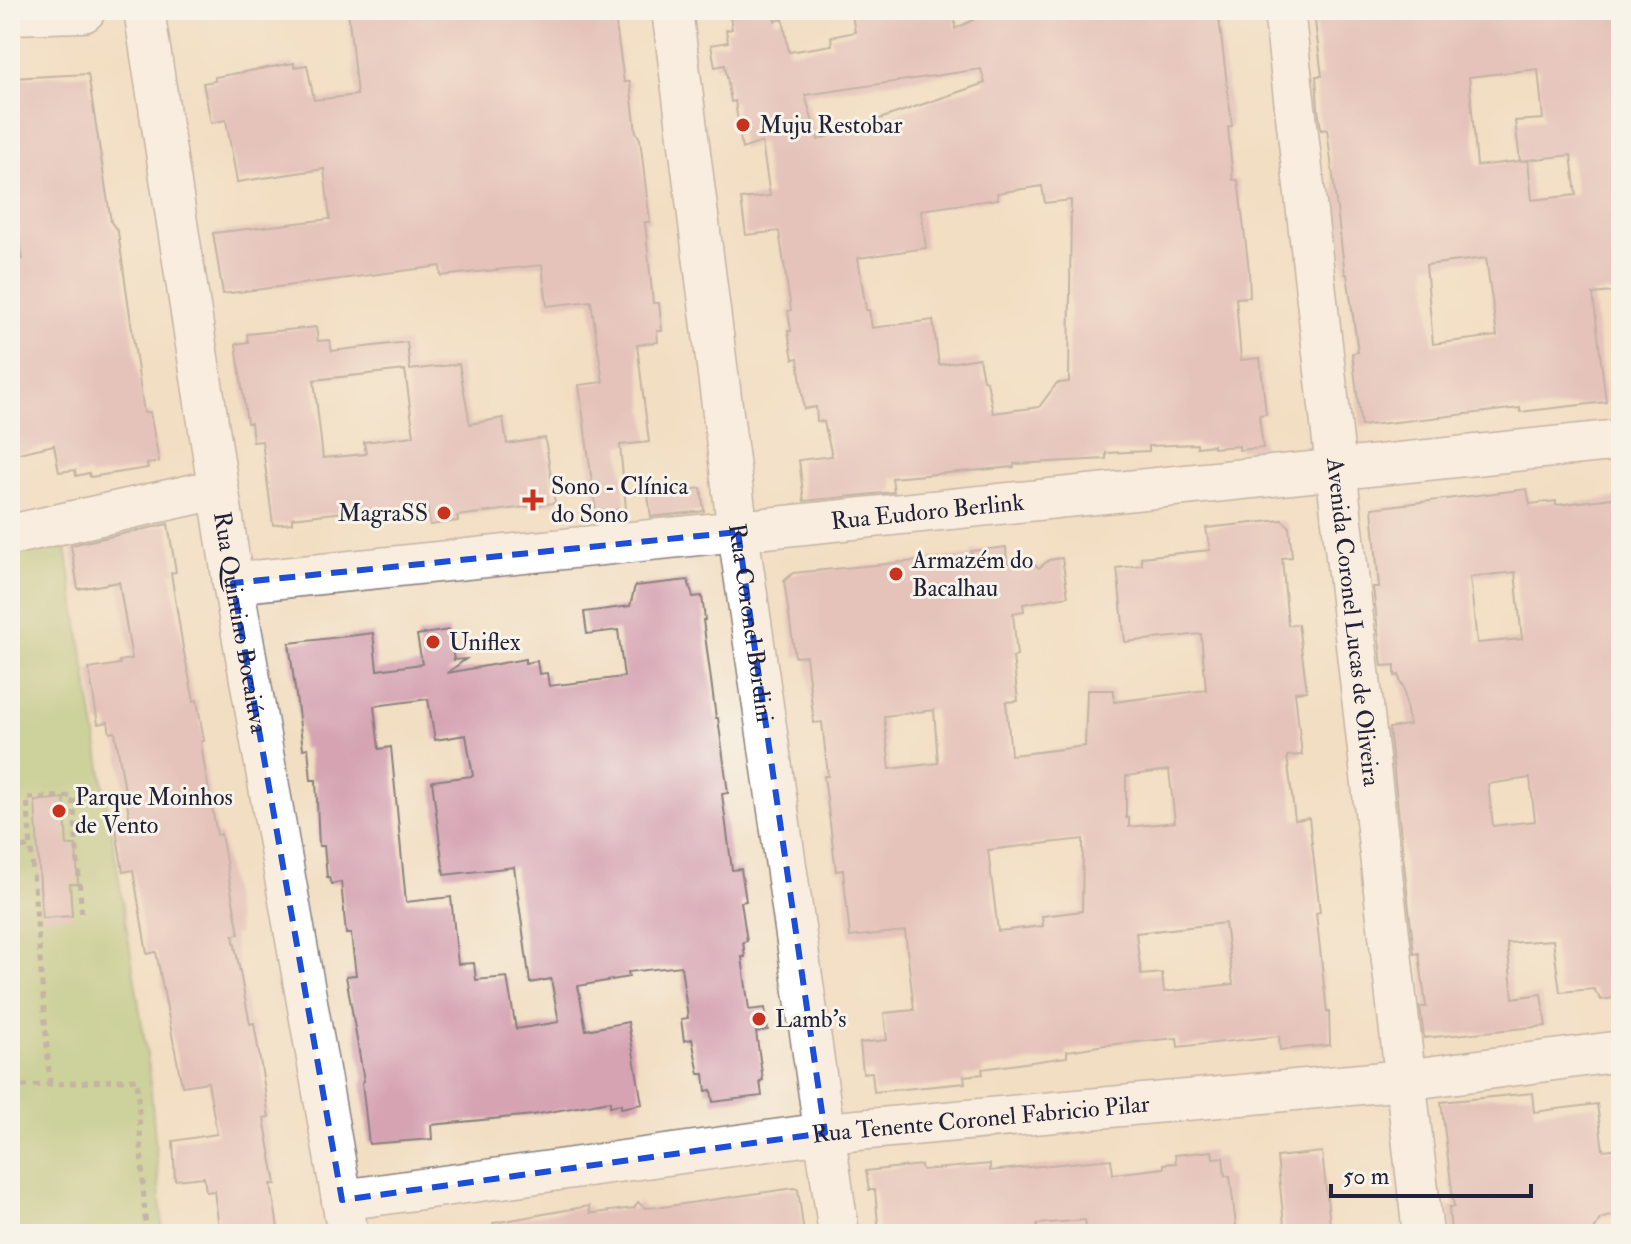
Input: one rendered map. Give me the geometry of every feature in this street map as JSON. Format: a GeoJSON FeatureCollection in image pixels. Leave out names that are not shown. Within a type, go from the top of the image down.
{"type":"FeatureCollection","features":[{"type":"Feature","properties":{"kind":"main road"},"geometry":{"type":"LineString","coordinates":[[10,12],[83,10]]}},
{"type":"Feature","properties":{"kind":"street","name":"Rua Quintino Bocaiúva"},"geometry":{"type":"LineString","coordinates":[[144,10],[233,583],[345,1217]]}},
{"type":"Feature","properties":{"kind":"street","name":"Rua Coronel Bordini"},"geometry":{"type":"LineString","coordinates":[[672,10],[738,532],[839,1234]]}},
{"type":"Feature","properties":{"kind":"street","name":"Avenida Coronel Lucas de Oliveira"},"geometry":{"type":"LineString","coordinates":[[1284,10],[1423,1234]]}},
{"type":"Feature","properties":{"kind":"street","name":"Rua Eudoro Berlink"},"geometry":{"type":"LineString","coordinates":[[233,583],[1621,440]]}},
{"type":"Feature","properties":{"kind":"street"},"geometry":{"type":"LineString","coordinates":[[10,535],[218,489]]}},
{"type":"Feature","properties":{"kind":"street","name":"Rua Tenente Coronel Fabricio Pilar"},"geometry":{"type":"LineString","coordinates":[[345,1217],[825,1133],[1405,1080],[1621,1051]]}},
{"type":"Feature","properties":{"kind":"path"},"geometry":{"type":"LineString","coordinates":[[50,1084],[27,798],[73,796],[82,918]]}},
{"type":"Feature","properties":{"kind":"path"},"geometry":{"type":"LineString","coordinates":[[10,848],[30,847]]}},
{"type":"Feature","properties":{"kind":"path"},"geometry":{"type":"LineString","coordinates":[[10,1087],[137,1079],[146,1234]]}},
{"type":"Feature","properties":{"kind":"highlighted area"},"geometry":{"type":"Polygon","coordinates":[[[738,532],[825,1133],[342,1200],[233,583],[738,532]]]}},
{"type":"Feature","properties":{"kind":"green space","name":"Parque Moinhos de Vento"},"geometry":{"type":"Polygon","coordinates":[[[64,536],[149,1068],[163,1234],[10,1234],[10,553],[64,536]]]}},
{"type":"Feature","properties":{"kind":"building"},"geometry":{"type":"Polygon","coordinates":[[[348,10],[614,10],[624,82],[630,82],[636,132],[640,139],[650,222],[645,222],[653,303],[659,303],[662,331],[657,331],[658,342],[637,345],[649,442],[620,445],[626,509],[596,512],[579,385],[603,382],[591,301],[547,306],[542,265],[441,276],[440,266],[223,294],[213,233],[330,219],[324,169],[237,182],[226,120],[211,123],[203,83],[215,81],[215,77],[294,63],[294,67],[307,65],[314,100],[357,95],[348,10]]]}},
{"type":"Feature","properties":{"kind":"building"},"geometry":{"type":"Polygon","coordinates":[[[729,10],[773,10],[775,21],[783,19],[789,52],[832,45],[831,37],[855,32],[851,10],[955,10],[955,29],[993,10],[1218,10],[1232,126],[1228,127],[1233,180],[1238,180],[1249,270],[1250,297],[1236,298],[1241,360],[1260,358],[1266,414],[1259,415],[1263,448],[1239,450],[1239,446],[1213,448],[1213,445],[1197,447],[1197,444],[1149,446],[1149,451],[1106,453],[1106,459],[1014,464],[1014,467],[892,478],[894,492],[804,501],[799,460],[832,456],[824,422],[817,421],[816,407],[804,409],[798,358],[793,359],[788,331],[791,331],[788,311],[791,310],[779,231],[746,235],[741,199],[770,196],[762,142],[742,149],[735,101],[731,102],[725,65],[715,67],[711,45],[728,42],[726,30],[732,29],[729,10]],[[981,69],[805,95],[818,140],[985,83],[981,69]],[[1042,186],[997,193],[998,199],[921,210],[926,248],[858,258],[872,328],[933,320],[939,365],[979,358],[993,413],[1039,407],[1057,383],[1069,382],[1071,200],[1045,203],[1042,186]]]}},
{"type":"Feature","properties":{"kind":"building"},"geometry":{"type":"Polygon","coordinates":[[[1317,10],[1408,10],[1408,13],[1432,10],[1621,10],[1621,291],[1593,294],[1606,402],[1520,412],[1520,408],[1361,426],[1352,353],[1358,352],[1327,129],[1321,130],[1318,109],[1316,76],[1322,76],[1314,14],[1318,14],[1317,10]],[[1538,69],[1469,77],[1477,166],[1520,161],[1515,121],[1543,119],[1538,69]],[[1571,155],[1528,160],[1532,200],[1576,195],[1571,155]],[[1486,258],[1426,265],[1433,344],[1497,336],[1486,258]]]}},
{"type":"Feature","properties":{"kind":"building"},"geometry":{"type":"Polygon","coordinates":[[[88,74],[111,222],[118,232],[144,413],[150,412],[159,462],[147,464],[148,468],[90,477],[89,473],[76,476],[75,470],[59,472],[54,445],[10,455],[10,262],[23,259],[10,181],[10,78],[88,74]]]}},
{"type":"Feature","properties":{"kind":"building"},"geometry":{"type":"Polygon","coordinates":[[[316,327],[318,341],[329,340],[332,351],[407,342],[410,370],[459,364],[470,424],[503,418],[507,444],[545,438],[555,503],[457,516],[458,521],[430,525],[427,507],[370,514],[370,509],[292,518],[292,523],[273,525],[262,441],[253,442],[251,423],[247,423],[236,344],[248,342],[247,334],[316,327]],[[405,370],[314,380],[323,458],[366,454],[364,442],[414,436],[405,370]]]}},
{"type":"Feature","properties":{"kind":"building"},"geometry":{"type":"Polygon","coordinates":[[[701,488],[704,511],[651,517],[648,495],[701,488]]]}},
{"type":"Feature","properties":{"kind":"building"},"geometry":{"type":"Polygon","coordinates":[[[1527,489],[1530,504],[1556,501],[1556,505],[1621,497],[1621,997],[1601,1000],[1594,989],[1560,992],[1553,940],[1507,943],[1513,998],[1541,994],[1546,1026],[1424,1038],[1420,1007],[1426,1007],[1419,953],[1414,954],[1389,728],[1409,725],[1403,684],[1399,675],[1395,676],[1395,665],[1382,666],[1373,587],[1379,587],[1372,508],[1527,489]],[[1515,572],[1470,577],[1477,643],[1522,639],[1515,572]],[[1530,778],[1488,784],[1493,826],[1535,821],[1530,778]]]}},
{"type":"Feature","properties":{"kind":"building"},"geometry":{"type":"Polygon","coordinates":[[[1282,520],[1289,526],[1292,557],[1282,558],[1288,625],[1298,624],[1307,691],[1295,692],[1302,755],[1287,756],[1295,820],[1309,818],[1330,1045],[1280,1050],[1279,1036],[1178,1047],[1177,1038],[1105,1045],[1067,1051],[1067,1057],[982,1069],[983,1074],[964,1076],[965,1083],[874,1092],[872,1072],[863,1073],[860,1043],[887,1040],[884,1013],[914,1010],[905,931],[850,937],[843,870],[836,871],[824,776],[828,776],[822,722],[814,723],[806,656],[795,657],[784,581],[793,573],[972,555],[971,551],[1006,547],[1007,564],[1030,561],[1039,568],[1049,560],[1062,558],[1068,596],[1023,604],[1024,611],[1013,613],[1017,656],[1013,657],[1018,701],[1006,702],[1011,755],[1030,753],[1085,746],[1087,690],[1114,690],[1114,702],[1206,690],[1201,634],[1125,642],[1117,568],[1142,565],[1141,557],[1210,550],[1206,528],[1282,520]],[[934,710],[884,716],[890,769],[938,763],[934,710]],[[1169,770],[1126,776],[1126,818],[1129,818],[1129,827],[1175,822],[1169,770]],[[1083,839],[988,850],[998,931],[1043,926],[1042,916],[1082,911],[1083,839]],[[1225,923],[1136,933],[1141,975],[1162,973],[1164,992],[1233,984],[1225,923]]]}},
{"type":"Feature","properties":{"kind":"building"},"geometry":{"type":"Polygon","coordinates":[[[168,524],[176,572],[171,573],[183,648],[194,701],[197,700],[204,741],[201,741],[204,764],[217,835],[221,834],[239,934],[233,935],[262,1072],[269,1117],[264,1118],[276,1184],[271,1184],[279,1234],[220,1234],[214,1191],[206,1192],[204,1177],[175,1180],[173,1141],[217,1134],[208,1082],[182,1086],[156,952],[147,954],[133,870],[123,872],[115,823],[130,820],[115,732],[110,733],[108,722],[98,724],[89,669],[132,659],[119,582],[78,589],[71,545],[168,524]]]}},
{"type":"Feature","properties":{"kind":"building"},"geometry":{"type":"Polygon","coordinates":[[[688,580],[693,597],[702,596],[728,793],[722,794],[732,870],[741,869],[746,901],[741,902],[747,941],[743,942],[745,957],[742,957],[749,1010],[765,1008],[768,1030],[756,1032],[763,1080],[760,1081],[762,1096],[713,1102],[711,1090],[706,1091],[704,1074],[699,1074],[692,1039],[684,1041],[681,1019],[688,1018],[681,966],[628,972],[629,977],[578,986],[586,1030],[628,1022],[642,1104],[621,1108],[621,1104],[610,1106],[610,1101],[533,1115],[431,1125],[432,1139],[369,1144],[364,1081],[346,976],[356,975],[351,934],[346,934],[341,882],[331,884],[327,877],[324,846],[319,846],[316,780],[311,780],[308,748],[303,749],[289,643],[373,633],[377,670],[422,664],[417,635],[449,630],[454,660],[466,659],[447,673],[525,659],[525,663],[537,661],[539,674],[547,673],[549,686],[624,677],[618,630],[587,634],[584,612],[630,606],[635,586],[688,580]],[[428,699],[374,706],[379,749],[391,747],[406,902],[451,897],[458,964],[474,963],[476,980],[507,977],[516,1029],[559,1022],[551,979],[530,983],[514,867],[444,875],[432,781],[473,776],[466,735],[435,740],[428,699]]]}},
{"type":"Feature","properties":{"kind":"building"},"geometry":{"type":"Polygon","coordinates":[[[64,798],[67,845],[76,845],[78,884],[70,884],[72,916],[42,918],[35,801],[64,798]]]}},
{"type":"Feature","properties":{"kind":"building"},"geometry":{"type":"Polygon","coordinates":[[[1532,1093],[1534,1112],[1597,1104],[1603,1150],[1621,1148],[1621,1213],[1600,1219],[1592,1234],[1451,1234],[1449,1207],[1454,1207],[1441,1102],[1532,1093]]]}},
{"type":"Feature","properties":{"kind":"building"},"geometry":{"type":"Polygon","coordinates":[[[1212,1151],[1213,1158],[1223,1157],[1225,1176],[1230,1176],[1237,1234],[1087,1234],[1085,1220],[1037,1224],[1038,1234],[879,1234],[875,1190],[869,1190],[866,1171],[921,1165],[922,1170],[990,1164],[990,1171],[1111,1159],[1113,1174],[1164,1168],[1164,1164],[1176,1163],[1175,1155],[1212,1151]]]}},
{"type":"Feature","properties":{"kind":"building"},"geometry":{"type":"Polygon","coordinates":[[[1322,1152],[1331,1234],[1285,1234],[1277,1157],[1322,1152]]]}},
{"type":"Feature","properties":{"kind":"building"},"geometry":{"type":"Polygon","coordinates":[[[798,1189],[804,1234],[494,1234],[493,1223],[589,1206],[590,1213],[595,1213],[634,1208],[638,1202],[645,1208],[662,1207],[798,1189]]]}},
{"type":"Feature","properties":{"kind":"place","name":"Muju Restobar"},"geometry":{"type":"Point","coordinates":[743,125]}},
{"type":"Feature","properties":{"kind":"place","name":"Sono - Clínica do Sono"},"geometry":{"type":"Point","coordinates":[533,500]}},
{"type":"Feature","properties":{"kind":"place","name":"MagraSS"},"geometry":{"type":"Point","coordinates":[444,513]}},
{"type":"Feature","properties":{"kind":"place","name":"Armazém do Bacalhau"},"geometry":{"type":"Point","coordinates":[896,574]}},
{"type":"Feature","properties":{"kind":"place","name":"Uniflex"},"geometry":{"type":"Point","coordinates":[433,642]}},
{"type":"Feature","properties":{"kind":"place","name":"Parque Moinhos de Vento"},"geometry":{"type":"Point","coordinates":[59,811]}},
{"type":"Feature","properties":{"kind":"place","name":"Lamb's"},"geometry":{"type":"Point","coordinates":[759,1019]}}]}
